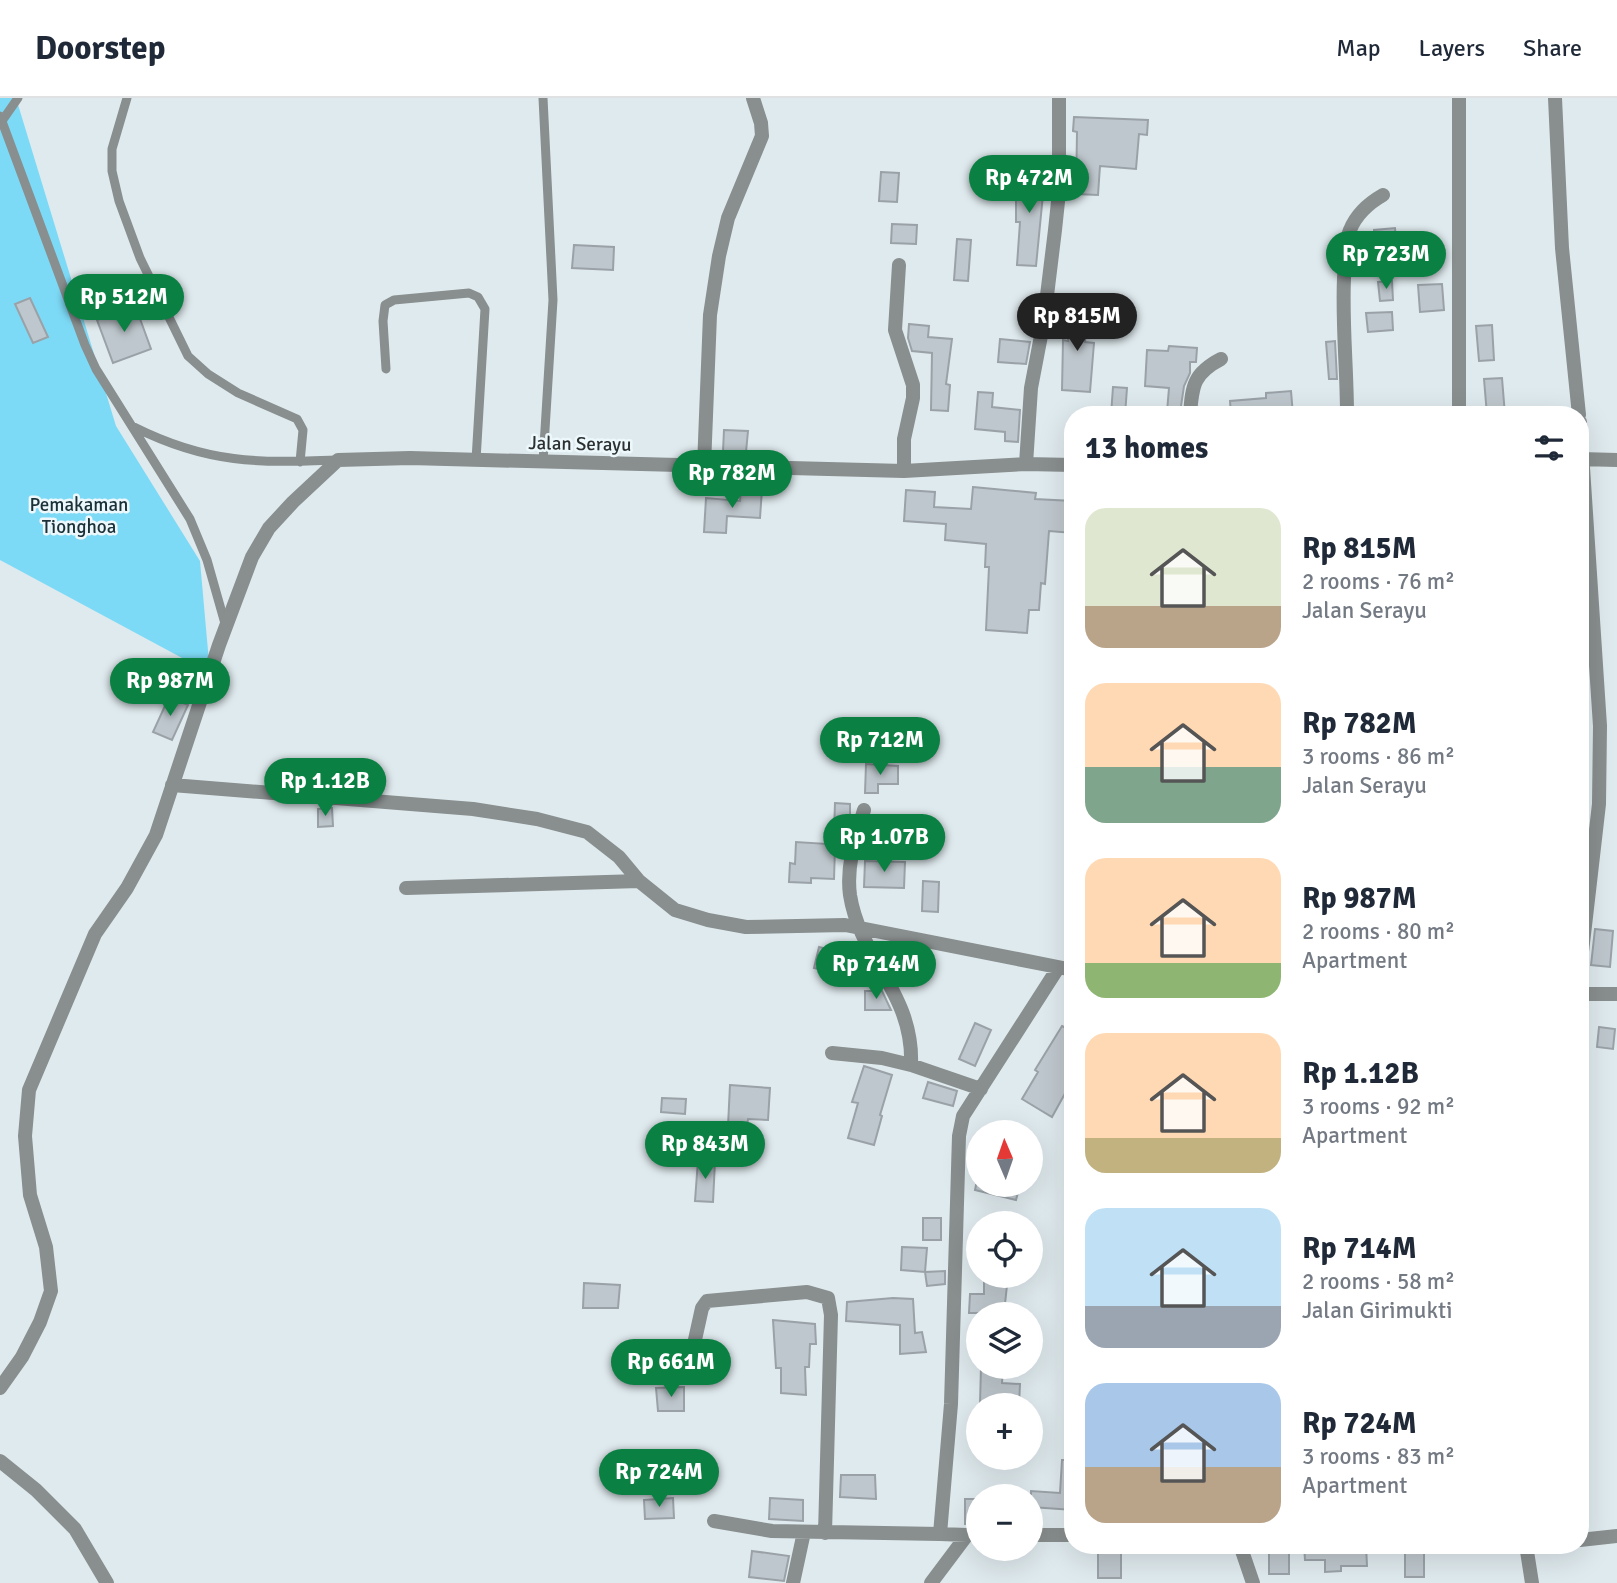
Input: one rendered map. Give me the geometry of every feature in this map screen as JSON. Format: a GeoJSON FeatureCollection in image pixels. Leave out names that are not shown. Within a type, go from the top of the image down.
{"type":"FeatureCollection","features":[{"type":"Feature","properties":{"kind":"street"},"geometry":{"type":"LineString","coordinates":[[704,466],[710,314],[728,218],[762,136],[753,98]]}},
{"type":"Feature","properties":{"kind":"street"},"geometry":{"type":"LineString","coordinates":[[1026,464],[1031,388],[1044,320],[1059,192],[1059,98]]}},
{"type":"Feature","properties":{"kind":"street"},"geometry":{"type":"LineString","coordinates":[[1459,98],[1459,406]]}},
{"type":"Feature","properties":{"kind":"street"},"geometry":{"type":"LineString","coordinates":[[1555,98],[1562,248],[1578,406]]}},
{"type":"Feature","properties":{"kind":"street"},"geometry":{"type":"LineString","coordinates":[[1347,406],[1342,316],[1349,231],[1372,201],[1383,195]]}},
{"type":"Feature","properties":{"kind":"street"},"geometry":{"type":"LineString","coordinates":[[899,265],[895,330],[913,385],[913,398],[904,439],[904,471]]}},
{"type":"Feature","properties":{"kind":"street"},"geometry":{"type":"LineString","coordinates":[[1191,406],[1196,378],[1208,366],[1221,359]]}},
{"type":"Feature","properties":{"kind":"street"},"geometry":{"type":"LineString","coordinates":[[1589,459],[1617,460]]}},
{"type":"Feature","properties":{"kind":"street","name":"Jalan Serayu"},"geometry":{"type":"LineString","coordinates":[[338,460],[476,460],[904,471],[1026,464],[1064,465]]}},
{"type":"Feature","properties":{"kind":"street"},"geometry":{"type":"LineString","coordinates":[[0,1388],[23,1357],[51,1291],[46,1247],[30,1195],[25,1136],[29,1090],[94,934],[127,888],[156,835],[226,627],[259,543],[292,502],[338,460]]}},
{"type":"Feature","properties":{"kind":"street"},"geometry":{"type":"LineString","coordinates":[[1589,562],[1600,752],[1600,804],[1589,895]]}},
{"type":"Feature","properties":{"kind":"street"},"geometry":{"type":"LineString","coordinates":[[172,785],[325,796],[516,815],[587,832],[619,857],[639,881],[676,910],[708,920],[746,927],[845,925],[1064,969]]}},
{"type":"Feature","properties":{"kind":"street"},"geometry":{"type":"LineString","coordinates":[[864,810],[853,849],[850,894],[859,927],[907,1021],[912,1044],[911,1065]]}},
{"type":"Feature","properties":{"kind":"street"},"geometry":{"type":"LineString","coordinates":[[405,888],[639,881]]}},
{"type":"Feature","properties":{"kind":"street"},"geometry":{"type":"LineString","coordinates":[[940,1534],[951,1404],[960,1136],[963,1116],[1064,972]]}},
{"type":"Feature","properties":{"kind":"street"},"geometry":{"type":"LineString","coordinates":[[1589,994],[1617,994]]}},
{"type":"Feature","properties":{"kind":"street"},"geometry":{"type":"LineString","coordinates":[[832,1053],[882,1058],[981,1088]]}},
{"type":"Feature","properties":{"kind":"street"},"geometry":{"type":"LineString","coordinates":[[687,1376],[702,1308],[707,1301],[807,1292],[828,1298],[831,1315],[825,1533]]}},
{"type":"Feature","properties":{"kind":"street"},"geometry":{"type":"LineString","coordinates":[[0,1461],[36,1490],[75,1529],[107,1583]]}},
{"type":"Feature","properties":{"kind":"street"},"geometry":{"type":"LineString","coordinates":[[714,1521],[746,1528],[804,1532],[966,1535]]}},
{"type":"Feature","properties":{"kind":"street"},"geometry":{"type":"LineString","coordinates":[[793,1583],[804,1532]]}},
{"type":"Feature","properties":{"kind":"street"},"geometry":{"type":"LineString","coordinates":[[1043,1535],[1064,1535]]}},
{"type":"Feature","properties":{"kind":"street"},"geometry":{"type":"LineString","coordinates":[[1589,1538],[1617,1536]]}},
{"type":"Feature","properties":{"kind":"street"},"geometry":{"type":"LineString","coordinates":[[931,1583],[966,1542]]}},
{"type":"Feature","properties":{"kind":"street"},"geometry":{"type":"LineString","coordinates":[[1243,1554],[1253,1583]]}},
{"type":"Feature","properties":{"kind":"street"},"geometry":{"type":"LineString","coordinates":[[1527,1554],[1532,1583]]}},
{"type":"Feature","properties":{"kind":"lane"},"geometry":{"type":"LineString","coordinates":[[18,98],[1,118],[85,345],[96,369],[190,519],[207,560],[226,627]]}},
{"type":"Feature","properties":{"kind":"lane"},"geometry":{"type":"LineString","coordinates":[[127,98],[112,149],[112,171],[119,201],[140,258],[188,356],[208,374],[238,393],[297,419],[303,430],[300,462]]}},
{"type":"Feature","properties":{"kind":"lane"},"geometry":{"type":"LineString","coordinates":[[543,98],[554,300],[544,462]]}},
{"type":"Feature","properties":{"kind":"lane"},"geometry":{"type":"LineString","coordinates":[[386,369],[383,321],[385,306],[394,300],[469,293],[478,297],[485,309],[476,460]]}},
{"type":"Feature","properties":{"kind":"lane"},"geometry":{"type":"LineString","coordinates":[[132,426],[170,445],[238,461],[338,460]]}},
{"type":"Feature","properties":{"kind":"green space","name":"Pemakaman Tionghoa"},"geometry":{"type":"Polygon","coordinates":[[[0,98],[16,98],[116,426],[200,561],[210,673],[0,560],[0,98]]]}},
{"type":"Feature","properties":{"kind":"building"},"geometry":{"type":"Polygon","coordinates":[[[1074,117],[1148,120],[1147,135],[1139,134],[1136,169],[1100,166],[1098,195],[1076,194],[1077,132],[1073,131],[1074,117]]]}},
{"type":"Feature","properties":{"kind":"building"},"geometry":{"type":"Polygon","coordinates":[[[881,172],[899,173],[897,202],[879,201],[881,172]]]}},
{"type":"Feature","properties":{"kind":"building"},"geometry":{"type":"Polygon","coordinates":[[[1016,172],[1045,174],[1036,266],[1017,265],[1020,222],[1016,222],[1016,172]]]}},
{"type":"Feature","properties":{"kind":"building"},"geometry":{"type":"Polygon","coordinates":[[[892,224],[917,225],[916,244],[891,243],[892,224]]]}},
{"type":"Feature","properties":{"kind":"building"},"geometry":{"type":"Polygon","coordinates":[[[1395,228],[1397,250],[1375,252],[1374,230],[1395,228]]]}},
{"type":"Feature","properties":{"kind":"building"},"geometry":{"type":"Polygon","coordinates":[[[957,239],[971,240],[968,281],[954,280],[957,239]]]}},
{"type":"Feature","properties":{"kind":"building"},"geometry":{"type":"Polygon","coordinates":[[[574,245],[614,247],[613,270],[572,268],[574,245]]]}},
{"type":"Feature","properties":{"kind":"building"},"geometry":{"type":"Polygon","coordinates":[[[1392,281],[1393,300],[1380,301],[1378,282],[1392,281]]]}},
{"type":"Feature","properties":{"kind":"building"},"geometry":{"type":"Polygon","coordinates":[[[1442,284],[1444,310],[1420,312],[1418,285],[1442,284]]]}},
{"type":"Feature","properties":{"kind":"building"},"geometry":{"type":"Polygon","coordinates":[[[30,298],[48,337],[33,343],[15,304],[30,298]]]}},
{"type":"Feature","properties":{"kind":"building"},"geometry":{"type":"Polygon","coordinates":[[[1071,303],[1088,304],[1085,342],[1094,343],[1090,392],[1062,390],[1063,340],[1068,341],[1071,303]]]}},
{"type":"Feature","properties":{"kind":"building"},"geometry":{"type":"Polygon","coordinates":[[[135,305],[151,349],[113,363],[97,320],[135,305]]]}},
{"type":"Feature","properties":{"kind":"building"},"geometry":{"type":"Polygon","coordinates":[[[1392,312],[1393,330],[1368,332],[1366,313],[1392,312]]]}},
{"type":"Feature","properties":{"kind":"building"},"geometry":{"type":"Polygon","coordinates":[[[909,324],[929,326],[928,337],[952,339],[946,384],[950,385],[948,411],[931,410],[932,353],[912,351],[908,338],[909,324]]]}},
{"type":"Feature","properties":{"kind":"building"},"geometry":{"type":"Polygon","coordinates":[[[1492,325],[1494,360],[1479,361],[1476,326],[1492,325]]]}},
{"type":"Feature","properties":{"kind":"building"},"geometry":{"type":"Polygon","coordinates":[[[1000,339],[1030,342],[1026,364],[998,362],[1000,339]]]}},
{"type":"Feature","properties":{"kind":"building"},"geometry":{"type":"Polygon","coordinates":[[[1335,341],[1337,379],[1329,379],[1326,342],[1335,341]]]}},
{"type":"Feature","properties":{"kind":"building"},"geometry":{"type":"Polygon","coordinates":[[[1169,346],[1197,348],[1196,362],[1190,362],[1190,373],[1184,386],[1181,406],[1168,406],[1169,388],[1145,386],[1147,350],[1168,351],[1169,346]]]}},
{"type":"Feature","properties":{"kind":"building"},"geometry":{"type":"Polygon","coordinates":[[[1502,378],[1504,406],[1486,406],[1484,379],[1502,378]]]}},
{"type":"Feature","properties":{"kind":"building"},"geometry":{"type":"Polygon","coordinates":[[[1113,387],[1127,388],[1126,406],[1112,406],[1113,387]]]}},
{"type":"Feature","properties":{"kind":"building"},"geometry":{"type":"Polygon","coordinates":[[[1291,391],[1292,406],[1230,406],[1230,401],[1266,398],[1266,393],[1291,391]]]}},
{"type":"Feature","properties":{"kind":"building"},"geometry":{"type":"Polygon","coordinates":[[[978,392],[993,393],[992,407],[1020,410],[1018,442],[1005,441],[1005,432],[975,429],[978,392]]]}},
{"type":"Feature","properties":{"kind":"building"},"geometry":{"type":"Polygon","coordinates":[[[724,430],[748,431],[746,452],[723,451],[724,430]]]}},
{"type":"Feature","properties":{"kind":"building"},"geometry":{"type":"Polygon","coordinates":[[[973,487],[1036,493],[1035,499],[1064,501],[1064,532],[1049,531],[1045,584],[1041,583],[1039,610],[1029,610],[1027,633],[986,630],[989,567],[985,567],[986,544],[945,540],[946,524],[904,521],[906,490],[935,492],[934,507],[971,509],[973,487]]]}},
{"type":"Feature","properties":{"kind":"building"},"geometry":{"type":"Polygon","coordinates":[[[741,488],[762,489],[760,518],[727,516],[726,533],[704,532],[706,498],[740,501],[741,488]]]}},
{"type":"Feature","properties":{"kind":"building"},"geometry":{"type":"Polygon","coordinates":[[[169,697],[188,705],[172,740],[153,732],[169,697]]]}},
{"type":"Feature","properties":{"kind":"building"},"geometry":{"type":"Polygon","coordinates":[[[866,764],[898,766],[898,784],[878,784],[878,793],[865,793],[866,764]]]}},
{"type":"Feature","properties":{"kind":"building"},"geometry":{"type":"Polygon","coordinates":[[[835,803],[850,804],[850,825],[843,848],[835,848],[834,879],[811,878],[811,883],[789,882],[790,863],[795,864],[796,842],[827,844],[828,832],[834,832],[835,803]]]}},
{"type":"Feature","properties":{"kind":"building"},"geometry":{"type":"Polygon","coordinates":[[[332,808],[333,826],[318,827],[318,809],[332,808]]]}},
{"type":"Feature","properties":{"kind":"building"},"geometry":{"type":"Polygon","coordinates":[[[865,861],[905,862],[904,888],[864,887],[865,861]]]}},
{"type":"Feature","properties":{"kind":"building"},"geometry":{"type":"Polygon","coordinates":[[[923,881],[939,882],[938,912],[922,911],[923,881]]]}},
{"type":"Feature","properties":{"kind":"building"},"geometry":{"type":"Polygon","coordinates":[[[1595,929],[1613,931],[1610,967],[1591,965],[1595,929]]]}},
{"type":"Feature","properties":{"kind":"building"},"geometry":{"type":"Polygon","coordinates":[[[819,947],[848,954],[844,975],[814,968],[819,947]]]}},
{"type":"Feature","properties":{"kind":"building"},"geometry":{"type":"Polygon","coordinates":[[[898,961],[916,965],[911,985],[899,983],[895,975],[898,961]]]}},
{"type":"Feature","properties":{"kind":"building"},"geometry":{"type":"Polygon","coordinates":[[[865,991],[882,991],[891,1010],[865,1010],[865,991]]]}},
{"type":"Feature","properties":{"kind":"building"},"geometry":{"type":"Polygon","coordinates":[[[975,1023],[991,1030],[975,1066],[959,1059],[975,1023]]]}},
{"type":"Feature","properties":{"kind":"building"},"geometry":{"type":"Polygon","coordinates":[[[1062,1026],[1064,1027],[1064,1095],[1052,1117],[1022,1099],[1038,1072],[1035,1070],[1062,1026]]]}},
{"type":"Feature","properties":{"kind":"building"},"geometry":{"type":"Polygon","coordinates":[[[1599,1027],[1615,1029],[1613,1049],[1597,1047],[1599,1027]]]}},
{"type":"Feature","properties":{"kind":"building"},"geometry":{"type":"Polygon","coordinates":[[[864,1066],[892,1075],[874,1145],[848,1138],[858,1103],[852,1102],[864,1066]]]}},
{"type":"Feature","properties":{"kind":"building"},"geometry":{"type":"Polygon","coordinates":[[[928,1082],[957,1091],[953,1106],[923,1098],[928,1082]]]}},
{"type":"Feature","properties":{"kind":"building"},"geometry":{"type":"Polygon","coordinates":[[[730,1085],[770,1088],[768,1120],[748,1119],[747,1127],[728,1126],[730,1085]]]}},
{"type":"Feature","properties":{"kind":"building"},"geometry":{"type":"Polygon","coordinates":[[[662,1098],[686,1099],[685,1114],[661,1112],[662,1098]]]}},
{"type":"Feature","properties":{"kind":"building"},"geometry":{"type":"Polygon","coordinates":[[[679,1129],[698,1130],[697,1144],[678,1142],[679,1129]]]}},
{"type":"Feature","properties":{"kind":"building"},"geometry":{"type":"Polygon","coordinates":[[[698,1160],[715,1161],[713,1202],[695,1201],[698,1160]]]}},
{"type":"Feature","properties":{"kind":"building"},"geometry":{"type":"Polygon","coordinates":[[[923,1218],[941,1218],[941,1240],[923,1240],[923,1218]]]}},
{"type":"Feature","properties":{"kind":"building"},"geometry":{"type":"Polygon","coordinates":[[[902,1247],[927,1248],[925,1272],[901,1270],[902,1247]]]}},
{"type":"Feature","properties":{"kind":"building"},"geometry":{"type":"Polygon","coordinates":[[[945,1271],[945,1284],[927,1286],[925,1272],[945,1271]]]}},
{"type":"Feature","properties":{"kind":"building"},"geometry":{"type":"Polygon","coordinates":[[[584,1283],[620,1285],[618,1308],[583,1308],[584,1283]]]}},
{"type":"Feature","properties":{"kind":"building"},"geometry":{"type":"Polygon","coordinates":[[[984,1288],[1007,1288],[1005,1302],[970,1302],[970,1294],[984,1294],[984,1288]]]}},
{"type":"Feature","properties":{"kind":"building"},"geometry":{"type":"Polygon","coordinates":[[[913,1299],[915,1333],[922,1332],[926,1352],[900,1354],[900,1325],[846,1321],[847,1302],[913,1299]]]}},
{"type":"Feature","properties":{"kind":"building"},"geometry":{"type":"Polygon","coordinates":[[[773,1320],[815,1324],[816,1344],[810,1344],[809,1367],[805,1367],[806,1395],[781,1393],[781,1368],[776,1368],[773,1320]]]}},
{"type":"Feature","properties":{"kind":"building"},"geometry":{"type":"Polygon","coordinates":[[[981,1379],[1002,1379],[1002,1383],[1020,1384],[1020,1393],[980,1393],[981,1379]]]}},
{"type":"Feature","properties":{"kind":"building"},"geometry":{"type":"Polygon","coordinates":[[[684,1387],[684,1411],[658,1411],[656,1388],[684,1387]]]}},
{"type":"Feature","properties":{"kind":"building"},"geometry":{"type":"Polygon","coordinates":[[[1064,1460],[1064,1509],[1043,1508],[1043,1492],[1060,1493],[1064,1460]]]}},
{"type":"Feature","properties":{"kind":"building"},"geometry":{"type":"Polygon","coordinates":[[[841,1475],[875,1475],[876,1499],[840,1497],[841,1475]]]}},
{"type":"Feature","properties":{"kind":"building"},"geometry":{"type":"Polygon","coordinates":[[[673,1498],[674,1518],[645,1519],[644,1500],[673,1498]]]}},
{"type":"Feature","properties":{"kind":"building"},"geometry":{"type":"Polygon","coordinates":[[[770,1498],[803,1500],[803,1521],[769,1519],[770,1498]]]}},
{"type":"Feature","properties":{"kind":"building"},"geometry":{"type":"Polygon","coordinates":[[[752,1551],[789,1556],[784,1581],[749,1577],[752,1551]]]}},
{"type":"Feature","properties":{"kind":"building"},"geometry":{"type":"Polygon","coordinates":[[[1098,1554],[1121,1554],[1121,1578],[1098,1578],[1098,1554]]]}},
{"type":"Feature","properties":{"kind":"building"},"geometry":{"type":"Polygon","coordinates":[[[1269,1554],[1289,1554],[1289,1574],[1269,1574],[1269,1554]]]}},
{"type":"Feature","properties":{"kind":"building"},"geometry":{"type":"Polygon","coordinates":[[[1305,1554],[1366,1554],[1367,1566],[1341,1566],[1341,1571],[1325,1572],[1325,1560],[1305,1560],[1305,1554]]]}},
{"type":"Feature","properties":{"kind":"building"},"geometry":{"type":"Polygon","coordinates":[[[1405,1554],[1424,1554],[1424,1577],[1405,1577],[1405,1554]]]}}]}
